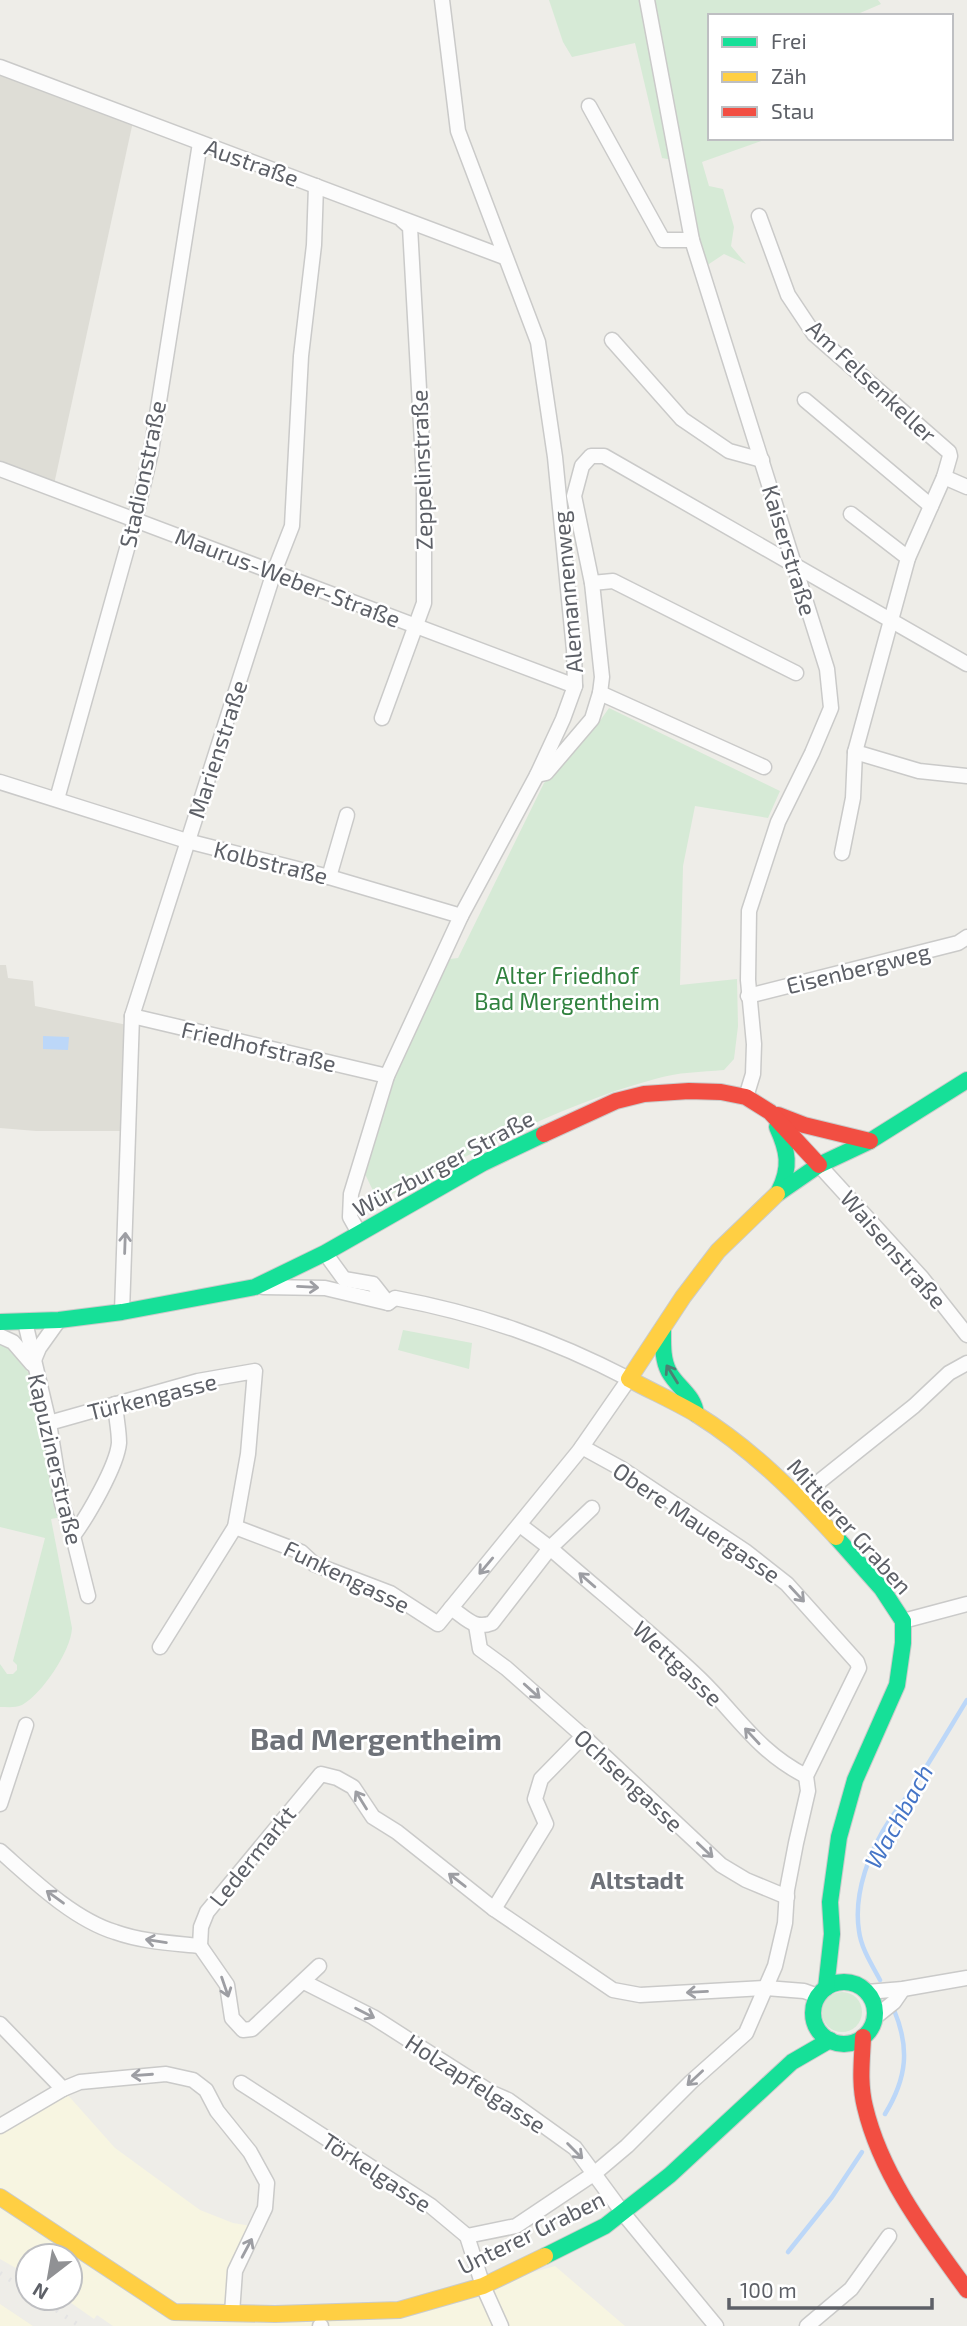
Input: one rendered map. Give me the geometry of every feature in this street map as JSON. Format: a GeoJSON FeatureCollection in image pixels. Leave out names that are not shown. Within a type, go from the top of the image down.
{"type":"FeatureCollection","features":[{"type":"Feature","properties":{"kind":"street","name":"Alemannenweg"},"geometry":{"type":"LineString","coordinates":[[359,1233],[350,1217],[351,1194],[387,1076],[461,916],[537,775],[575,686],[575,650],[555,457],[538,342],[458,131],[442,0]]}},
{"type":"Feature","properties":{"kind":"street","name":"Kaiserstraße"},"geometry":{"type":"LineString","coordinates":[[647,0],[692,240],[827,669],[831,708],[778,822],[749,911],[748,996],[754,1044],[753,1074],[747,1097]]}},
{"type":"Feature","properties":{"kind":"street","name":"Austraße"},"geometry":{"type":"LineString","coordinates":[[0,67],[504,257]]}},
{"type":"Feature","properties":{"kind":"street"},"geometry":{"type":"LineString","coordinates":[[589,106],[663,240],[692,240]]}},
{"type":"Feature","properties":{"kind":"street","name":"Stadionstraße"},"geometry":{"type":"LineString","coordinates":[[57,799],[135,520],[150,452],[200,143]]}},
{"type":"Feature","properties":{"kind":"street","name":"Marienstraße"},"geometry":{"type":"LineString","coordinates":[[122,1312],[132,1016],[274,572],[292,526],[301,356],[314,245],[316,186]]}},
{"type":"Feature","properties":{"kind":"street","name":"Am Felsenkeller"},"geometry":{"type":"LineString","coordinates":[[759,216],[788,295],[814,334],[950,456],[944,477],[908,558],[855,752],[853,797],[842,853]]}},
{"type":"Feature","properties":{"kind":"street","name":"Zeppelinstraße"},"geometry":{"type":"LineString","coordinates":[[382,718],[424,603],[424,480],[410,227],[402,219]]}},
{"type":"Feature","properties":{"kind":"street"},"geometry":{"type":"LineString","coordinates":[[612,340],[682,419],[729,451],[762,460]]}},
{"type":"Feature","properties":{"kind":"street"},"geometry":{"type":"LineString","coordinates":[[805,400],[931,506]]}},
{"type":"Feature","properties":{"kind":"street"},"geometry":{"type":"LineString","coordinates":[[537,775],[546,773],[592,719],[600,693],[602,677],[592,583],[574,496],[582,466],[591,456],[604,456],[967,664]]}},
{"type":"Feature","properties":{"kind":"street","name":"Maurus-Weber-Straße"},"geometry":{"type":"LineString","coordinates":[[0,469],[575,686]]}},
{"type":"Feature","properties":{"kind":"street"},"geometry":{"type":"LineString","coordinates":[[944,477],[967,488]]}},
{"type":"Feature","properties":{"kind":"street"},"geometry":{"type":"LineString","coordinates":[[851,514],[908,558]]}},
{"type":"Feature","properties":{"kind":"street"},"geometry":{"type":"LineString","coordinates":[[592,583],[612,581],[796,673]]}},
{"type":"Feature","properties":{"kind":"street"},"geometry":{"type":"LineString","coordinates":[[600,693],[764,767]]}},
{"type":"Feature","properties":{"kind":"street"},"geometry":{"type":"LineString","coordinates":[[855,752],[919,771],[967,776]]}},
{"type":"Feature","properties":{"kind":"street","name":"Kolbstraße"},"geometry":{"type":"LineString","coordinates":[[0,782],[187,841],[329,877],[461,916]]}},
{"type":"Feature","properties":{"kind":"street"},"geometry":{"type":"LineString","coordinates":[[329,877],[347,815]]}},
{"type":"Feature","properties":{"kind":"street","name":"Eisenbergweg"},"geometry":{"type":"LineString","coordinates":[[748,996],[958,943],[967,937]]}},
{"type":"Feature","properties":{"kind":"street","name":"Friedhofstraße"},"geometry":{"type":"LineString","coordinates":[[132,1016],[387,1076]]}},
{"type":"Feature","properties":{"kind":"street"},"geometry":{"type":"LineString","coordinates":[[592,1508],[550,1548],[492,1623],[482,1627],[476,1625],[451,1608],[582,1447],[718,1251],[755,1213],[778,1193],[819,1165],[870,1141],[967,1080]]}},
{"type":"Feature","properties":{"kind":"street","name":"Würzburger Straße"},"geometry":{"type":"LineString","coordinates":[[0,1322],[59,1320],[122,1312],[255,1287],[325,1253],[483,1163],[616,1101],[644,1094],[689,1091],[721,1092],[747,1097],[770,1112],[819,1165]]}},
{"type":"Feature","properties":{"kind":"street"},"geometry":{"type":"LineString","coordinates":[[770,1112],[804,1125],[870,1141]]}},
{"type":"Feature","properties":{"kind":"street"},"geometry":{"type":"LineString","coordinates":[[770,1112],[787,1149],[790,1167],[778,1193]]}},
{"type":"Feature","properties":{"kind":"street"},"geometry":{"type":"LineString","coordinates":[[804,1125],[814,1143],[819,1165]]}},
{"type":"Feature","properties":{"kind":"street","name":"Waisenstraße"},"geometry":{"type":"LineString","coordinates":[[819,1165],[922,1278],[967,1335]]}},
{"type":"Feature","properties":{"kind":"street"},"geometry":{"type":"LineString","coordinates":[[325,1253],[344,1279],[373,1284],[388,1303]]}},
{"type":"Feature","properties":{"kind":"street"},"geometry":{"type":"LineString","coordinates":[[255,1287],[326,1288],[430,1313],[441,1307],[526,1332],[573,1350],[629,1379]]}},
{"type":"Feature","properties":{"kind":"street"},"geometry":{"type":"LineString","coordinates":[[36,1367],[39,1348],[59,1320]]}},
{"type":"Feature","properties":{"kind":"street","name":"Kapuzinerstraße"},"geometry":{"type":"LineString","coordinates":[[25,1322],[49,1423],[62,1504],[88,1596]]}},
{"type":"Feature","properties":{"kind":"street"},"geometry":{"type":"LineString","coordinates":[[663,1328],[664,1358],[669,1372],[696,1403],[696,1414]]}},
{"type":"Feature","properties":{"kind":"street"},"geometry":{"type":"LineString","coordinates":[[0,1336],[13,1342],[36,1367]]}},
{"type":"Feature","properties":{"kind":"street"},"geometry":{"type":"LineString","coordinates":[[800,1497],[914,1406],[949,1373],[967,1363]]}},
{"type":"Feature","properties":{"kind":"street","name":"Türkengasse"},"geometry":{"type":"LineString","coordinates":[[49,1423],[198,1381],[255,1371],[247,1454],[235,1527]]}},
{"type":"Feature","properties":{"kind":"street","name":"Mittlerer Graben"},"geometry":{"type":"LineString","coordinates":[[629,1379],[696,1414],[762,1462],[800,1497],[882,1589],[903,1621],[897,1685],[855,1780],[839,1837],[830,1902],[832,1934],[822,1992]]}},
{"type":"Feature","properties":{"kind":"street"},"geometry":{"type":"LineString","coordinates":[[73,1536],[84,1522],[104,1485],[119,1445],[115,1404]]}},
{"type":"Feature","properties":{"kind":"street","name":"Obere Mauergasse"},"geometry":{"type":"LineString","coordinates":[[467,2236],[516,2226],[595,2173],[746,2033],[775,1966],[808,1791],[806,1776],[859,1668],[857,1662],[787,1584],[745,1551],[622,1469],[582,1447]]}},
{"type":"Feature","properties":{"kind":"street","name":"Wettgasse"},"geometry":{"type":"LineString","coordinates":[[520,1525],[701,1680],[766,1751],[786,1766],[806,1776]]}},
{"type":"Feature","properties":{"kind":"street"},"geometry":{"type":"LineString","coordinates":[[160,1647],[235,1527]]}},
{"type":"Feature","properties":{"kind":"street","name":"Funkengasse"},"geometry":{"type":"LineString","coordinates":[[235,1527],[301,1552],[314,1564],[390,1593],[438,1624],[451,1608]]}},
{"type":"Feature","properties":{"kind":"street"},"geometry":{"type":"LineString","coordinates":[[903,1621],[967,1604]]}},
{"type":"Feature","properties":{"kind":"street","name":"Ochsengasse"},"geometry":{"type":"LineString","coordinates":[[476,1625],[480,1648],[583,1736],[721,1866],[746,1880],[788,1897]]}},
{"type":"Feature","properties":{"kind":"street"},"geometry":{"type":"LineString","coordinates":[[0,1804],[26,1725]]}},
{"type":"Feature","properties":{"kind":"street"},"geometry":{"type":"LineString","coordinates":[[583,1736],[541,1779],[535,1799],[546,1824],[494,1909],[613,1990],[640,1995],[766,1988],[822,1992],[843,1982],[852,1983],[867,1992],[874,2008],[874,2018],[863,2037],[849,2043],[836,2042]]}},
{"type":"Feature","properties":{"kind":"street","name":"Ledermarkt"},"geometry":{"type":"LineString","coordinates":[[200,1946],[201,1927],[207,1912],[321,1774],[337,1778],[353,1787],[373,1817],[397,1832],[494,1909]]}},
{"type":"Feature","properties":{"kind":"street"},"geometry":{"type":"LineString","coordinates":[[0,1852],[59,1900],[113,1932],[156,1942],[200,1946],[227,1985],[233,2018],[243,2030],[252,2029],[319,1966]]}},
{"type":"Feature","properties":{"kind":"street","name":"Mittlerer Graben"},"geometry":{"type":"LineString","coordinates":[[832,1934],[852,1983]]}},
{"type":"Feature","properties":{"kind":"street"},"geometry":{"type":"LineString","coordinates":[[867,1992],[967,1978]]}},
{"type":"Feature","properties":{"kind":"street","name":"Holzapfelgasse"},"geometry":{"type":"LineString","coordinates":[[304,1982],[373,2017],[508,2101],[575,2148],[623,2213],[716,2326]]}},
{"type":"Feature","properties":{"kind":"street"},"geometry":{"type":"LineString","coordinates":[[874,2018],[894,2003],[903,1989]]}},
{"type":"Feature","properties":{"kind":"street"},"geometry":{"type":"LineString","coordinates":[[822,1992],[813,2013],[818,2029],[836,2042],[861,2080]]}},
{"type":"Feature","properties":{"kind":"street","name":"Unterer Graben"},"geometry":{"type":"LineString","coordinates":[[0,2197],[174,2312],[206,2320],[232,2313],[271,2320],[320,2323],[399,2309],[483,2286],[605,2226],[699,2150],[792,2062],[815,2021]]}},
{"type":"Feature","properties":{"kind":"street"},"geometry":{"type":"LineString","coordinates":[[0,2024],[63,2089]]}},
{"type":"Feature","properties":{"kind":"street"},"geometry":{"type":"LineString","coordinates":[[863,2037],[861,2080],[867,2119],[885,2164],[939,2252],[967,2290]]}},
{"type":"Feature","properties":{"kind":"street","name":"Unterer Graben"},"geometry":{"type":"LineString","coordinates":[[792,2062],[836,2042]]}},
{"type":"Feature","properties":{"kind":"street"},"geometry":{"type":"LineString","coordinates":[[0,2126],[80,2082],[166,2074],[193,2080],[206,2090],[217,2111],[250,2152],[267,2183],[265,2208],[234,2271],[232,2313]]}},
{"type":"Feature","properties":{"kind":"street","name":"Törkelgasse"},"geometry":{"type":"LineString","coordinates":[[241,2083],[431,2206],[467,2236]]}},
{"type":"Feature","properties":{"kind":"street"},"geometry":{"type":"LineString","coordinates":[[467,2236],[483,2286],[501,2326]]}},
{"type":"Feature","properties":{"kind":"street"},"geometry":{"type":"LineString","coordinates":[[807,2326],[851,2289],[889,2236]]}},
{"type":"Feature","properties":{"kind":"shaded area"},"geometry":{"type":"Polygon","coordinates":[[[0,67],[134,117],[53,489],[0,469],[0,67]]]}},
{"type":"Feature","properties":{"kind":"shaded area"},"geometry":{"type":"Polygon","coordinates":[[[0,965],[6,965],[8,978],[33,981],[35,1006],[132,1026],[129,1131],[36,1131],[0,1128],[0,965]]]}},
{"type":"Feature","properties":{"kind":"shaded area"},"geometry":{"type":"Polygon","coordinates":[[[66,2093],[115,2148],[200,2210],[233,2223],[258,2227],[247,2249],[232,2313],[399,2310],[555,2266],[625,2326],[113,2326],[97,2315],[94,2319],[84,2312],[84,2242],[14,2242],[14,2267],[0,2259],[0,2132],[66,2093]]]}},
{"type":"Feature","properties":{"kind":"shaded area"},"geometry":{"type":"Polygon","coordinates":[[[0,2304],[33,2326],[0,2326],[0,2304]]]}},
{"type":"Feature","properties":{"kind":"green space"},"geometry":{"type":"Polygon","coordinates":[[[549,0],[878,0],[881,4],[858,14],[708,14],[708,140],[764,140],[702,162],[709,186],[723,189],[734,227],[731,246],[746,264],[724,254],[700,270],[678,161],[662,158],[635,43],[572,57],[563,42],[549,0]]]}},
{"type":"Feature","properties":{"kind":"green space","name":"Alter Friedhof Bad Mergentheim"},"geometry":{"type":"Polygon","coordinates":[[[609,708],[780,791],[768,818],[695,806],[683,866],[680,985],[737,979],[738,1026],[734,1059],[724,1070],[664,1077],[583,1103],[514,1133],[378,1201],[365,1174],[401,1058],[450,959],[458,958],[544,783],[609,708]]]}},
{"type":"Feature","properties":{"kind":"green space"},"geometry":{"type":"Polygon","coordinates":[[[403,1330],[472,1343],[469,1369],[398,1350],[403,1330]]]}},
{"type":"Feature","properties":{"kind":"green space"},"geometry":{"type":"Polygon","coordinates":[[[0,1336],[30,1375],[43,1423],[62,1517],[51,1519],[72,1628],[67,1648],[54,1671],[38,1692],[17,1707],[0,1707],[0,1664],[7,1674],[13,1674],[17,1670],[13,1661],[45,1538],[0,1527],[0,1336]]]}},
{"type":"Feature","properties":{"kind":"green space"},"geometry":{"type":"Polygon","coordinates":[[[842,1992],[856,1998],[862,2012],[856,2026],[842,2032],[828,2026],[822,2012],[828,1998],[842,1992]]]}},
{"type":"Feature","properties":{"kind":"water"},"geometry":{"type":"Polygon","coordinates":[[[43,1036],[69,1037],[68,1050],[43,1049],[43,1036]]]}},
{"type":"Feature","properties":{"kind":"waterway","name":"Wachbach"},"geometry":{"type":"LineString","coordinates":[[880,1980],[864,1950],[859,1931],[859,1902],[865,1872],[883,1830],[967,1700]]}},
{"type":"Feature","properties":{"kind":"waterway","name":"Wachbach"},"geometry":{"type":"LineString","coordinates":[[885,2114],[898,2088],[904,2063],[902,2037],[894,2010]]}},
{"type":"Feature","properties":{"kind":"waterway","name":"Wachbach"},"geometry":{"type":"LineString","coordinates":[[788,2252],[832,2197],[862,2152]]}},
{"type":"Feature","properties":{"kind":"railway"},"geometry":{"type":"LineString","coordinates":[[0,2273],[14,2282]]}},
{"type":"Feature","properties":{"kind":"railway"},"geometry":{"type":"LineString","coordinates":[[59,2312],[80,2326]]}},
{"type":"Feature","properties":{"kind":"traffic: fast"},"geometry":{"type":"LineString","coordinates":[[777,1194],[819,1165],[870,1141],[967,1080]]}},
{"type":"Feature","properties":{"kind":"traffic: fast"},"geometry":{"type":"LineString","coordinates":[[777,1127],[787,1159],[779,1191]]}},
{"type":"Feature","properties":{"kind":"traffic: fast"},"geometry":{"type":"LineString","coordinates":[[0,1322],[59,1320],[122,1312],[255,1287],[325,1253],[483,1163],[544,1134]]}},
{"type":"Feature","properties":{"kind":"traffic: fast"},"geometry":{"type":"LineString","coordinates":[[663,1328],[665,1362],[673,1378],[695,1407],[696,1414]]}},
{"type":"Feature","properties":{"kind":"traffic: fast"},"geometry":{"type":"LineString","coordinates":[[826,1988],[832,1934],[830,1902],[839,1837],[855,1780],[897,1685],[903,1643],[903,1621],[882,1589],[836,1537]]}},
{"type":"Feature","properties":{"kind":"traffic: fast"},"geometry":{"type":"LineString","coordinates":[[844,1982],[866,1991],[875,2013],[866,2035],[844,2044],[822,2035],[813,2013],[822,1991],[844,1982]]}},
{"type":"Feature","properties":{"kind":"traffic: fast"},"geometry":{"type":"LineString","coordinates":[[545,2256],[605,2226],[670,2175],[792,2062],[830,2040]]}},
{"type":"Feature","properties":{"kind":"traffic: slow"},"geometry":{"type":"LineString","coordinates":[[777,1194],[718,1251],[683,1297],[629,1379],[696,1414],[753,1455],[836,1537]]}},
{"type":"Feature","properties":{"kind":"traffic: slow"},"geometry":{"type":"LineString","coordinates":[[0,2197],[174,2312],[275,2314],[399,2310],[483,2286],[545,2256]]}},
{"type":"Feature","properties":{"kind":"traffic: jam"},"geometry":{"type":"LineString","coordinates":[[544,1134],[616,1101],[644,1094],[721,1092],[746,1097],[770,1112],[819,1165]]}},
{"type":"Feature","properties":{"kind":"traffic: jam"},"geometry":{"type":"LineString","coordinates":[[778,1115],[804,1125],[870,1141]]}},
{"type":"Feature","properties":{"kind":"traffic: jam"},"geometry":{"type":"LineString","coordinates":[[863,2037],[863,2098],[882,2157],[907,2203],[967,2290]]}},
{"type":"Feature","properties":{"kind":"district","name":"Bad Mergentheim"},"geometry":{"type":"Point","coordinates":[376,1738]}},
{"type":"Feature","properties":{"kind":"district","name":"Altstadt"},"geometry":{"type":"Point","coordinates":[637,1879]}}]}
